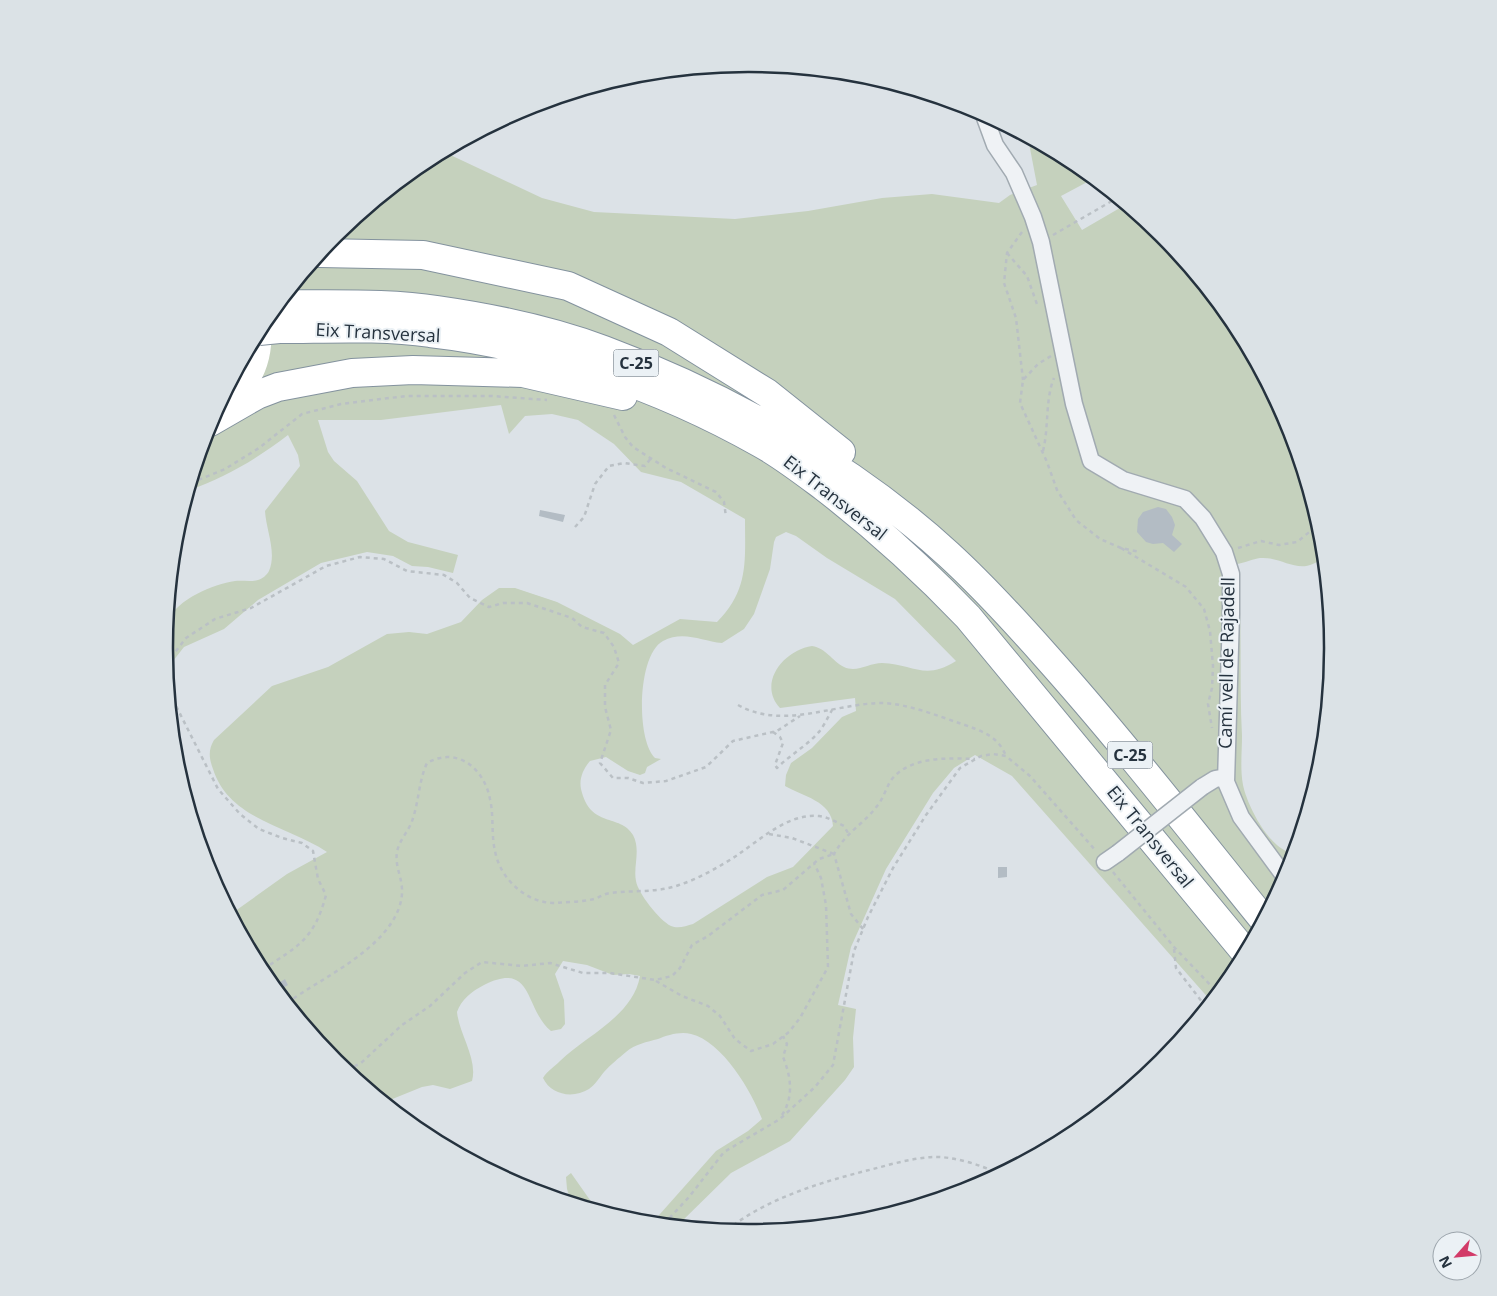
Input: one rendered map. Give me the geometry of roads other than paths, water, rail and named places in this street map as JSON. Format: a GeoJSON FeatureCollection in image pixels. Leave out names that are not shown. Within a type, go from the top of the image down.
{"type":"FeatureCollection","features":[{"type":"Feature","properties":{"kind":"highway"},"geometry":{"type":"LineString","coordinates":[[331,253],[423,255],[568,286],[669,332],[767,393],[906,504],[947,552]]}},
{"type":"Feature","properties":{"kind":"highway","name":"Eix Transversal"},"geometry":{"type":"LineString","coordinates":[[274,323],[435,309],[524,326],[602,349],[763,422],[831,464],[884,501],[947,552],[992,596],[1093,709],[1259,914]]}},
{"type":"Feature","properties":{"kind":"highway","name":"Eix Transversal"},"geometry":{"type":"LineString","coordinates":[[273,323],[430,332],[516,349],[583,366],[658,393],[761,443],[870,523],[923,570],[962,610],[1240,946]]}},
{"type":"Feature","properties":{"kind":"highway"},"geometry":{"type":"LineString","coordinates":[[223,414],[257,395],[309,380],[352,373],[468,370],[523,373],[632,398],[674,409],[761,443]]}},
{"type":"Feature","properties":{"kind":"street","name":"Camí vell de Rajadell"},"geometry":{"type":"LineString","coordinates":[[988,125],[995,145],[1014,173],[1033,217],[1041,242],[1054,351],[1074,404],[1091,461],[1123,480],[1160,489],[1185,499],[1203,518],[1224,552],[1230,574],[1231,614],[1226,778],[1241,817],[1279,869]]}},
{"type":"Feature","properties":{"kind":"street"},"geometry":{"type":"LineString","coordinates":[[226,407],[233,401],[256,368],[263,340]]}},
{"type":"Feature","properties":{"kind":"street"},"geometry":{"type":"LineString","coordinates":[[1111,857],[1202,787],[1215,779],[1226,778]]}}]}
